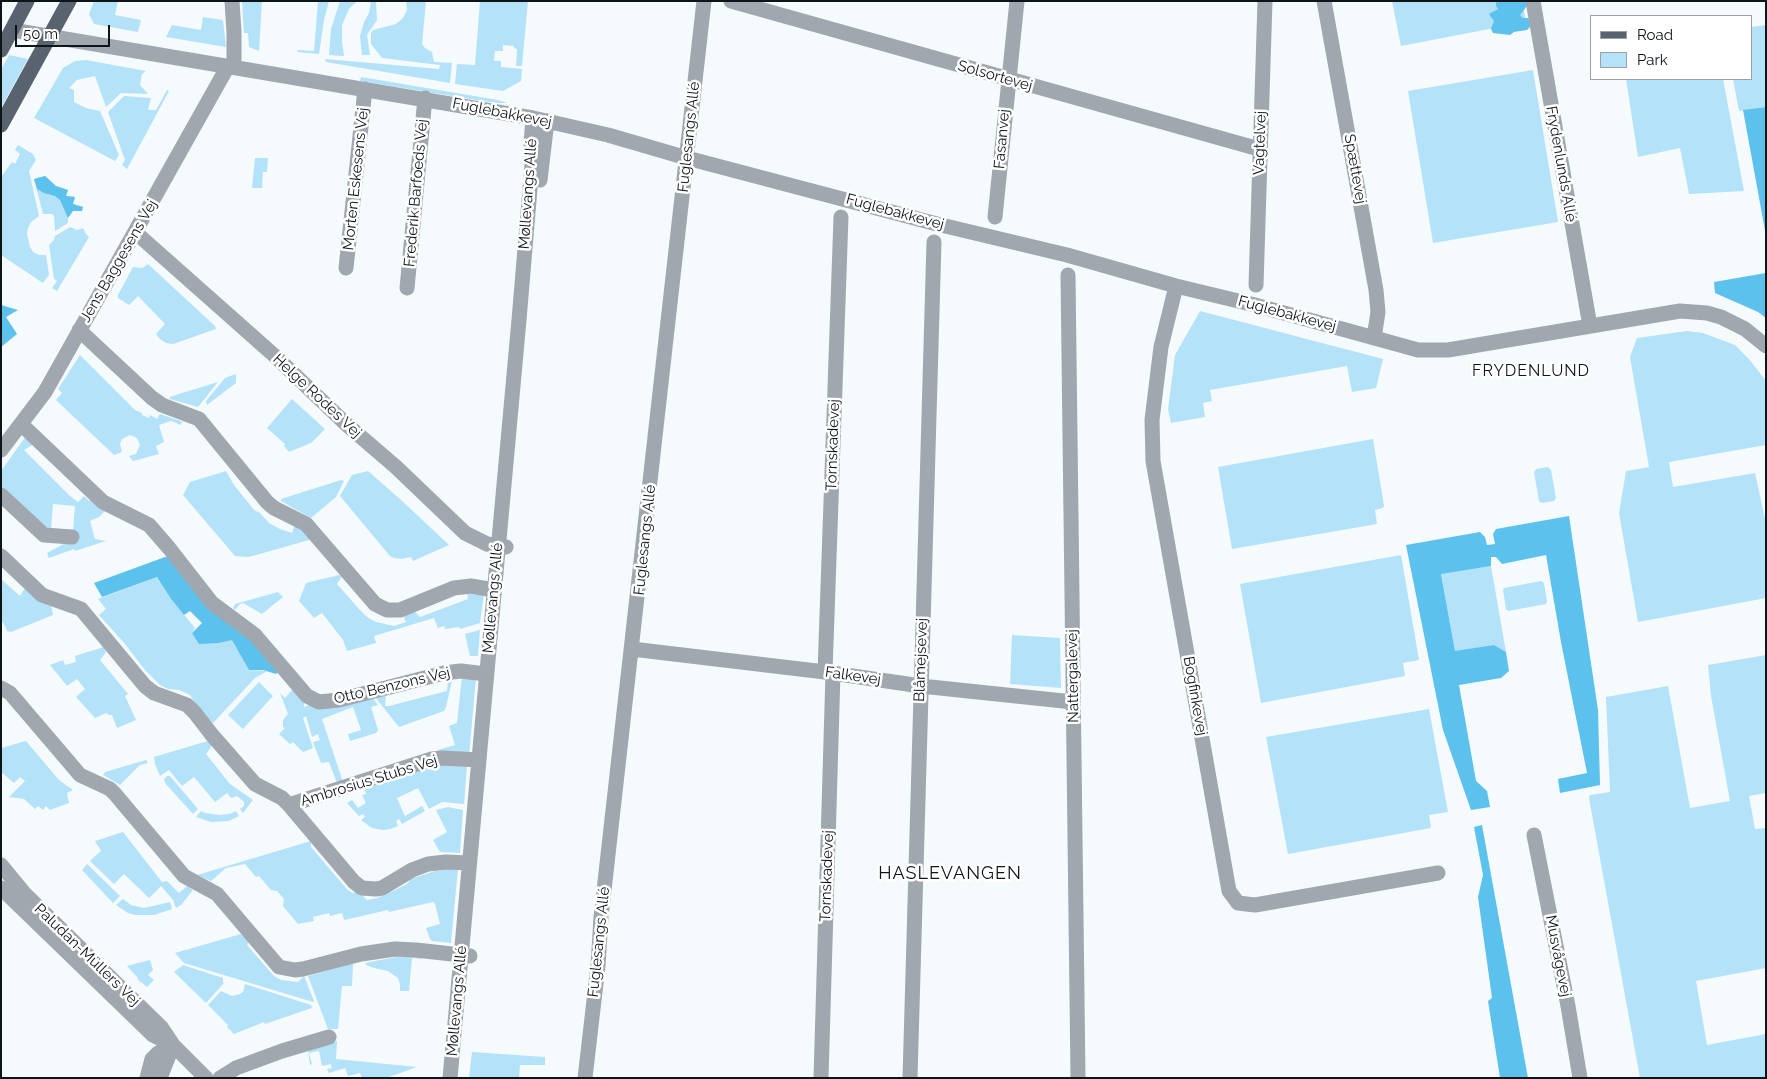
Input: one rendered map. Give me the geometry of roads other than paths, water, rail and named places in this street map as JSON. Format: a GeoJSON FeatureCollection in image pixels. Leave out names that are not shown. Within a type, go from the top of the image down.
{"type":"FeatureCollection","features":[{"type":"Feature","properties":{"kind":"main road"},"geometry":{"type":"LineString","coordinates":[[1,50],[27,1]]}},
{"type":"Feature","properties":{"kind":"main road"},"geometry":{"type":"LineString","coordinates":[[1,125],[69,1]]}},
{"type":"Feature","properties":{"kind":"street"},"geometry":{"type":"LineString","coordinates":[[231,66],[234,32],[232,1]]}},
{"type":"Feature","properties":{"kind":"street","name":"Fuglesangs Allé"},"geometry":{"type":"LineString","coordinates":[[585,1078],[704,1]]}},
{"type":"Feature","properties":{"kind":"street","name":"Solsortevej"},"geometry":{"type":"LineString","coordinates":[[731,1],[1259,149]]}},
{"type":"Feature","properties":{"kind":"street","name":"Fasanvej"},"geometry":{"type":"LineString","coordinates":[[995,217],[1017,1]]}},
{"type":"Feature","properties":{"kind":"street","name":"Vagtelvej"},"geometry":{"type":"LineString","coordinates":[[1256,285],[1265,1]]}},
{"type":"Feature","properties":{"kind":"street","name":"Spættevej"},"geometry":{"type":"LineString","coordinates":[[1324,1],[1376,290],[1378,312],[1374,338]]}},
{"type":"Feature","properties":{"kind":"street","name":"Frydenlunds Allé"},"geometry":{"type":"LineString","coordinates":[[1533,1],[1590,326]]}},
{"type":"Feature","properties":{"kind":"street","name":"Fuglebakkevej"},"geometry":{"type":"LineString","coordinates":[[12,30],[425,98],[608,135],[686,158],[936,224],[1067,255],[1418,350],[1448,350],[1673,312],[1708,313],[1745,329],[1766,346]]}},
{"type":"Feature","properties":{"kind":"street","name":"Jens Baggesens Vej"},"geometry":{"type":"LineString","coordinates":[[1,450],[44,392],[231,66]]}},
{"type":"Feature","properties":{"kind":"street","name":"Morten Eskesens Vej"},"geometry":{"type":"LineString","coordinates":[[346,268],[365,89]]}},
{"type":"Feature","properties":{"kind":"street","name":"Frederik Barfoeds Vej"},"geometry":{"type":"LineString","coordinates":[[407,288],[425,98]]}},
{"type":"Feature","properties":{"kind":"street","name":"Møllevangs Allé"},"geometry":{"type":"LineString","coordinates":[[450,1078],[465,956],[502,546],[531,175],[540,120]]}},
{"type":"Feature","properties":{"kind":"street","name":"Tornskadevej"},"geometry":{"type":"LineString","coordinates":[[821,1078],[841,217]]}},
{"type":"Feature","properties":{"kind":"street","name":"Helge Rodes Vej"},"geometry":{"type":"LineString","coordinates":[[135,232],[276,357],[346,424],[396,467],[465,534],[486,544],[502,546]]}},
{"type":"Feature","properties":{"kind":"street","name":"Blåmejsevej"},"geometry":{"type":"LineString","coordinates":[[910,1078],[934,242]]}},
{"type":"Feature","properties":{"kind":"street","name":"Nattergalevej"},"geometry":{"type":"LineString","coordinates":[[1068,275],[1078,1078]]}},
{"type":"Feature","properties":{"kind":"street","name":"Bogfinkevej"},"geometry":{"type":"LineString","coordinates":[[1176,286],[1160,356],[1152,420],[1153,461],[1229,891],[1238,903],[1255,905],[1438,873]]}},
{"type":"Feature","properties":{"kind":"street"},"geometry":{"type":"LineString","coordinates":[[79,330],[152,398],[162,405],[199,419],[266,502],[306,524],[374,604],[387,610],[400,610],[454,588],[471,586],[494,590]]}},
{"type":"Feature","properties":{"kind":"street","name":"Otto Benzons Vej"},"geometry":{"type":"LineString","coordinates":[[21,424],[103,502],[148,525],[169,548],[212,603],[255,635],[307,696],[320,702],[339,700],[444,673],[486,674]]}},
{"type":"Feature","properties":{"kind":"street"},"geometry":{"type":"LineString","coordinates":[[1,495],[44,535],[72,537]]}},
{"type":"Feature","properties":{"kind":"street","name":"Møllevangs Allé"},"geometry":{"type":"LineString","coordinates":[[459,1078],[469,863],[494,590],[502,546]]}},
{"type":"Feature","properties":{"kind":"street"},"geometry":{"type":"LineString","coordinates":[[1,556],[42,595],[81,610],[154,693],[187,705],[255,784],[282,798],[354,882],[362,888],[376,890],[382,888],[412,870],[428,864],[446,862],[469,863]]}},
{"type":"Feature","properties":{"kind":"street","name":"Falkevej"},"geometry":{"type":"LineString","coordinates":[[632,649],[921,686],[1073,702]]}},
{"type":"Feature","properties":{"kind":"street"},"geometry":{"type":"LineString","coordinates":[[1,688],[10,693],[80,775],[110,789],[116,794],[184,876],[217,894],[279,967],[295,970],[303,969],[361,954],[395,949],[465,956]]}},
{"type":"Feature","properties":{"kind":"street","name":"Ambrosius Stubs Vej"},"geometry":{"type":"LineString","coordinates":[[289,805],[432,759],[479,760]]}},
{"type":"Feature","properties":{"kind":"street","name":"Musvågevej"},"geometry":{"type":"LineString","coordinates":[[1534,835],[1568,1006],[1580,1078]]}},
{"type":"Feature","properties":{"kind":"street","name":"Paludan-Müllers Vej"},"geometry":{"type":"LineString","coordinates":[[1,865],[24,894],[161,1027],[173,1045],[206,1078]]}},
{"type":"Feature","properties":{"kind":"street","name":"Paludan-Müllers Vej"},"geometry":{"type":"LineString","coordinates":[[1,888],[153,1035],[173,1045]]}},
{"type":"Feature","properties":{"kind":"street"},"geometry":{"type":"LineString","coordinates":[[220,1078],[236,1068],[282,1051],[329,1038]]}},
{"type":"Feature","properties":{"kind":"street"},"geometry":{"type":"LineString","coordinates":[[147,1078],[152,1059],[158,1053],[173,1045]]}},
{"type":"Feature","properties":{"kind":"street"},"geometry":{"type":"LineString","coordinates":[[160,1078],[173,1045]]}},
{"type":"Feature","properties":{"kind":"district","name":"FRYDENLUND"},"geometry":{"type":"Point","coordinates":[1531,371]}},
{"type":"Feature","properties":{"kind":"district","name":"HASLEVANGEN"},"geometry":{"type":"Point","coordinates":[950,874]}}]}
